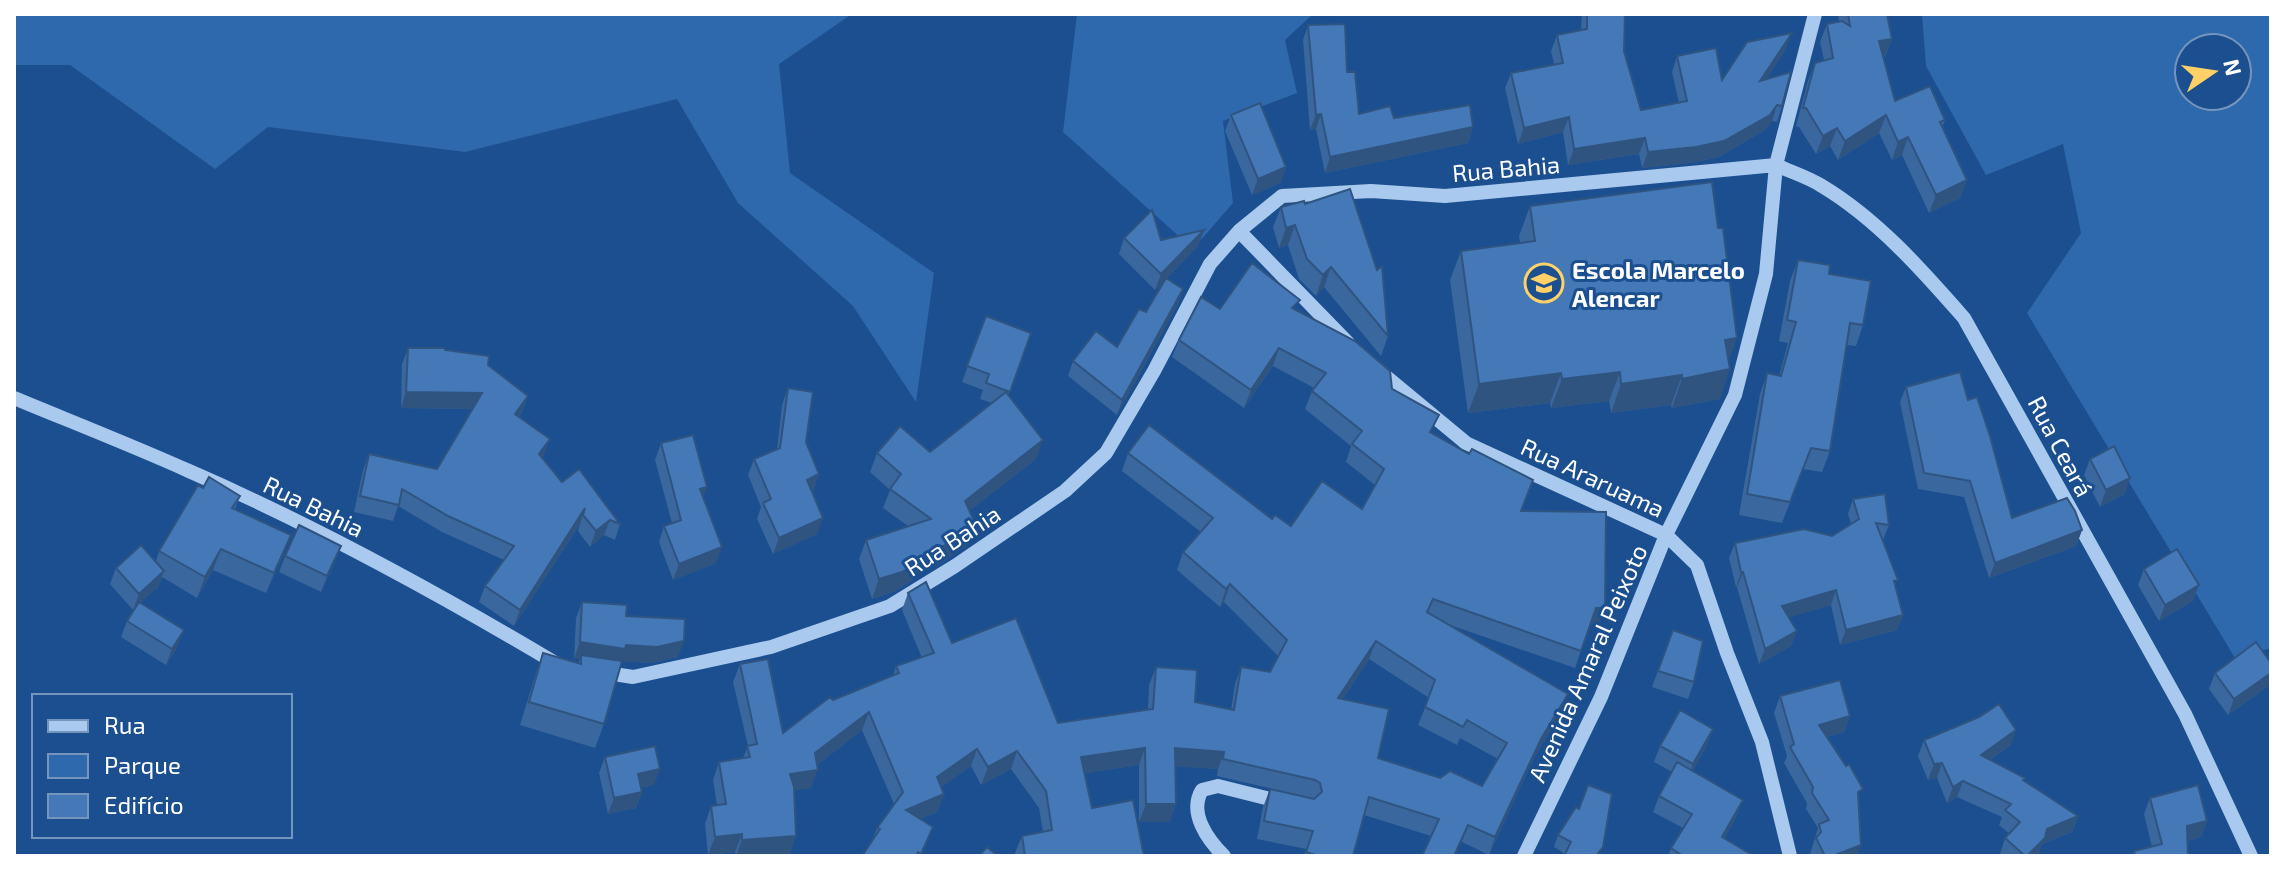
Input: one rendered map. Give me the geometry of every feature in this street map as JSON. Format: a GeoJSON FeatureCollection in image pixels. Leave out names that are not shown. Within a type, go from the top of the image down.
{"type":"FeatureCollection","features":[{"type":"Feature","properties":{"kind":"street","name":"Avenida Amaral Peixoto"},"geometry":{"type":"LineString","coordinates":[[1524,856],[1601,697],[1666,535],[1735,395],[1766,274],[1776,165],[1815,14]]}},
{"type":"Feature","properties":{"kind":"street","name":"Rua Bahia"},"geometry":{"type":"LineString","coordinates":[[14,398],[191,471],[321,533],[462,608],[562,667],[633,677],[771,647],[890,606],[1065,491],[1106,453],[1154,371],[1210,264],[1239,231],[1282,196],[1371,191],[1445,196],[1776,165]]}},
{"type":"Feature","properties":{"kind":"street","name":"Rua Ceará"},"geometry":{"type":"LineString","coordinates":[[1776,165],[1820,184],[1852,206],[1923,271],[1964,318],[2185,714],[2251,856]]}},
{"type":"Feature","properties":{"kind":"street","name":"Rua Araruama"},"geometry":{"type":"LineString","coordinates":[[1239,231],[1364,359],[1466,443],[1666,535],[1697,565],[1762,742],[1790,856]]}},
{"type":"Feature","properties":{"kind":"street"},"geometry":{"type":"LineString","coordinates":[[1224,856],[1206,834],[1198,813],[1197,801],[1202,790],[1218,786],[1291,804]]}},
{"type":"Feature","properties":{"kind":"green space"},"geometry":{"type":"Polygon","coordinates":[[[14,14],[852,14],[779,64],[790,173],[934,273],[916,402],[853,306],[738,203],[677,99],[465,152],[268,127],[215,169],[70,65],[14,65],[14,14]]]}},
{"type":"Feature","properties":{"kind":"green space"},"geometry":{"type":"Polygon","coordinates":[[[1077,14],[1313,14],[1285,40],[1297,93],[1223,121],[1233,203],[1193,249],[1063,132],[1077,14]]]}},
{"type":"Feature","properties":{"kind":"green space"},"geometry":{"type":"Polygon","coordinates":[[[1922,14],[2271,14],[2271,648],[2235,658],[2027,313],[2081,233],[2063,144],[1986,175],[1926,66],[1922,14]]]}},
{"type":"Feature","properties":{"kind":"building"},"geometry":{"type":"Polygon","coordinates":[[[1587,14],[1625,14],[1624,51],[1641,110],[1687,101],[1677,56],[1716,48],[1722,80],[1747,42],[1792,33],[1760,81],[1791,72],[1782,106],[1777,105],[1770,115],[1724,141],[1648,152],[1645,138],[1574,149],[1569,117],[1524,128],[1511,73],[1563,63],[1557,35],[1587,29],[1587,14]]]}},
{"type":"Feature","properties":{"kind":"building"},"geometry":{"type":"Polygon","coordinates":[[[1848,14],[1887,14],[1892,39],[1879,41],[1895,101],[1930,86],[1945,120],[1940,122],[1967,180],[1936,195],[1908,137],[1898,142],[1886,115],[1845,141],[1837,128],[1823,136],[1806,108],[1803,108],[1815,63],[1833,58],[1827,24],[1842,21],[1850,26],[1848,14]]]}},
{"type":"Feature","properties":{"kind":"building"},"geometry":{"type":"Polygon","coordinates":[[[1345,24],[1347,72],[1355,72],[1359,114],[1390,106],[1394,118],[1470,105],[1473,127],[1330,157],[1321,114],[1316,115],[1308,25],[1345,24]]]}},
{"type":"Feature","properties":{"kind":"building"},"geometry":{"type":"Polygon","coordinates":[[[1260,103],[1286,167],[1258,179],[1231,115],[1260,103]]]}},
{"type":"Feature","properties":{"kind":"building"},"geometry":{"type":"Polygon","coordinates":[[[1712,182],[1718,228],[1723,228],[1737,338],[1725,340],[1730,369],[1682,379],[1682,375],[1621,384],[1620,372],[1562,379],[1561,373],[1479,384],[1461,251],[1535,241],[1530,206],[1712,182]]]}},
{"type":"Feature","properties":{"kind":"building"},"geometry":{"type":"Polygon","coordinates":[[[1350,189],[1377,270],[1382,266],[1388,336],[1331,267],[1323,275],[1307,259],[1295,225],[1286,228],[1281,207],[1304,201],[1305,204],[1350,189]]]}},
{"type":"Feature","properties":{"kind":"building"},"geometry":{"type":"Polygon","coordinates":[[[1152,210],[1161,240],[1204,230],[1161,274],[1124,238],[1152,210]]]}},
{"type":"Feature","properties":{"kind":"building"},"geometry":{"type":"Polygon","coordinates":[[[1798,260],[1830,265],[1829,274],[1871,281],[1863,325],[1850,323],[1830,451],[1811,448],[1790,502],[1747,494],[1767,373],[1781,376],[1796,322],[1787,320],[1798,260]]]}},
{"type":"Feature","properties":{"kind":"building"},"geometry":{"type":"Polygon","coordinates":[[[1252,263],[1300,300],[1292,308],[1355,341],[1390,371],[1392,389],[1439,415],[1430,432],[1469,454],[1472,449],[1533,480],[1521,511],[1606,512],[1605,608],[1596,608],[1581,651],[1433,599],[1427,612],[1568,694],[1541,739],[1495,837],[1468,825],[1454,856],[1422,856],[1439,819],[1369,797],[1353,856],[1319,856],[1306,852],[1313,831],[1264,821],[1270,789],[1314,799],[1322,792],[1320,783],[1223,759],[1224,752],[1175,748],[1176,804],[1146,804],[1145,748],[1081,757],[1092,808],[1133,800],[1144,856],[1025,856],[1022,836],[1052,830],[1046,791],[1017,751],[988,767],[977,749],[937,777],[944,794],[906,810],[933,827],[921,854],[862,856],[880,829],[877,828],[903,792],[869,712],[815,753],[818,770],[790,774],[794,787],[796,836],[742,840],[742,834],[715,837],[711,806],[726,804],[719,762],[750,757],[747,746],[757,744],[740,664],[768,659],[783,733],[830,697],[833,700],[899,673],[896,666],[934,653],[908,593],[926,582],[952,643],[1016,618],[1058,723],[1153,709],[1156,667],[1197,670],[1195,702],[1234,710],[1241,667],[1270,672],[1287,640],[1230,584],[1226,589],[1183,552],[1213,518],[1128,453],[1149,425],[1272,519],[1275,515],[1291,526],[1322,481],[1362,509],[1384,469],[1352,444],[1362,431],[1312,391],[1326,373],[1279,348],[1251,390],[1179,340],[1201,297],[1220,309],[1252,263]],[[1376,641],[1338,698],[1389,709],[1378,758],[1440,778],[1450,771],[1482,786],[1507,743],[1467,720],[1463,727],[1425,707],[1435,680],[1376,641]]]}},
{"type":"Feature","properties":{"kind":"building"},"geometry":{"type":"Polygon","coordinates":[[[1166,278],[1183,289],[1122,400],[1073,361],[1096,331],[1117,347],[1139,309],[1146,312],[1166,278]]]}},
{"type":"Feature","properties":{"kind":"building"},"geometry":{"type":"Polygon","coordinates":[[[986,316],[1031,333],[1010,392],[986,383],[989,374],[967,366],[986,316]]]}},
{"type":"Feature","properties":{"kind":"building"},"geometry":{"type":"Polygon","coordinates":[[[408,348],[445,348],[489,356],[488,365],[528,396],[515,414],[550,439],[539,454],[562,482],[579,469],[620,524],[610,520],[596,531],[583,515],[585,508],[520,610],[485,586],[514,546],[448,516],[402,489],[399,505],[360,496],[369,454],[437,469],[482,393],[406,392],[408,348]]]}},
{"type":"Feature","properties":{"kind":"building"},"geometry":{"type":"Polygon","coordinates":[[[1960,372],[1968,400],[1977,397],[2012,518],[2067,498],[2082,530],[1995,563],[1970,481],[1924,473],[1906,387],[1960,372]]]}},
{"type":"Feature","properties":{"kind":"building"},"geometry":{"type":"Polygon","coordinates":[[[788,388],[813,392],[806,442],[819,474],[807,480],[823,518],[779,538],[763,503],[771,499],[754,459],[780,448],[788,388]]]}},
{"type":"Feature","properties":{"kind":"building"},"geometry":{"type":"Polygon","coordinates":[[[1006,392],[1043,440],[965,501],[976,525],[902,572],[879,579],[866,540],[931,519],[890,489],[901,474],[877,453],[900,426],[930,452],[1006,392]]]}},
{"type":"Feature","properties":{"kind":"building"},"geometry":{"type":"Polygon","coordinates":[[[693,435],[707,487],[700,489],[722,547],[679,564],[664,526],[681,520],[661,443],[693,435]]]}},
{"type":"Feature","properties":{"kind":"building"},"geometry":{"type":"Polygon","coordinates":[[[2114,446],[2130,478],[2106,490],[2090,459],[2114,446]]]}},
{"type":"Feature","properties":{"kind":"building"},"geometry":{"type":"Polygon","coordinates":[[[209,477],[240,496],[232,508],[291,535],[274,573],[221,549],[205,577],[159,551],[198,485],[203,488],[209,477]]]}},
{"type":"Feature","properties":{"kind":"building"},"geometry":{"type":"Polygon","coordinates":[[[1885,494],[1889,525],[1876,523],[1898,580],[1894,581],[1903,615],[1846,630],[1836,590],[1782,606],[1797,631],[1765,649],[1735,543],[1804,529],[1832,536],[1859,519],[1853,499],[1885,494]]]}},
{"type":"Feature","properties":{"kind":"building"},"geometry":{"type":"Polygon","coordinates":[[[299,525],[341,546],[327,576],[285,556],[299,525]]]}},
{"type":"Feature","properties":{"kind":"building"},"geometry":{"type":"Polygon","coordinates":[[[141,545],[164,571],[139,594],[116,568],[141,545]]]}},
{"type":"Feature","properties":{"kind":"building"},"geometry":{"type":"Polygon","coordinates":[[[2177,549],[2199,585],[2165,605],[2144,569],[2177,549]]]}},
{"type":"Feature","properties":{"kind":"building"},"geometry":{"type":"Polygon","coordinates":[[[139,602],[184,630],[172,649],[127,621],[139,602]]]}},
{"type":"Feature","properties":{"kind":"building"},"geometry":{"type":"Polygon","coordinates":[[[582,602],[627,605],[626,616],[685,619],[684,641],[657,647],[626,645],[625,649],[580,642],[582,602]]]}},
{"type":"Feature","properties":{"kind":"building"},"geometry":{"type":"Polygon","coordinates":[[[1673,630],[1703,641],[1694,682],[1658,671],[1673,630]]]}},
{"type":"Feature","properties":{"kind":"building"},"geometry":{"type":"Polygon","coordinates":[[[2256,642],[2271,663],[2271,673],[2234,699],[2215,673],[2256,642]]]}},
{"type":"Feature","properties":{"kind":"building"},"geometry":{"type":"Polygon","coordinates":[[[543,653],[581,664],[581,655],[622,661],[604,724],[529,702],[543,653]]]}},
{"type":"Feature","properties":{"kind":"building"},"geometry":{"type":"Polygon","coordinates":[[[1840,680],[1850,716],[1819,725],[1846,766],[1849,764],[1863,789],[1858,792],[1861,845],[1825,856],[1816,838],[1821,832],[1819,824],[1829,820],[1790,747],[1794,744],[1780,696],[1840,680]]]}},
{"type":"Feature","properties":{"kind":"building"},"geometry":{"type":"Polygon","coordinates":[[[1999,704],[2016,730],[1981,755],[2025,778],[2023,780],[2078,816],[2047,829],[2045,838],[2027,856],[2005,838],[2020,822],[2005,810],[2011,804],[1963,781],[1953,787],[1942,763],[1934,764],[1924,740],[1979,717],[1999,704]]]}},
{"type":"Feature","properties":{"kind":"building"},"geometry":{"type":"Polygon","coordinates":[[[1680,710],[1713,729],[1693,764],[1660,746],[1680,710]]]}},
{"type":"Feature","properties":{"kind":"building"},"geometry":{"type":"Polygon","coordinates":[[[655,746],[660,769],[638,774],[642,792],[614,798],[605,757],[655,746]]]}},
{"type":"Feature","properties":{"kind":"building"},"geometry":{"type":"Polygon","coordinates":[[[1677,762],[1743,800],[1722,837],[1754,856],[1683,856],[1671,848],[1692,814],[1659,796],[1677,762]]]}},
{"type":"Feature","properties":{"kind":"building"},"geometry":{"type":"Polygon","coordinates":[[[1588,785],[1612,794],[1603,847],[1596,856],[1564,856],[1571,842],[1558,835],[1576,807],[1579,809],[1588,785]]]}},
{"type":"Feature","properties":{"kind":"building"},"geometry":{"type":"Polygon","coordinates":[[[2198,785],[2207,821],[2187,826],[2188,856],[2135,856],[2134,851],[2162,844],[2150,798],[2198,785]]]}},
{"type":"Feature","properties":{"kind":"building"},"geometry":{"type":"Polygon","coordinates":[[[987,847],[998,856],[979,856],[987,847]]]}},
{"type":"Feature","properties":{"kind":"place","name":"Escola Marcelo Alencar"},"geometry":{"type":"Point","coordinates":[1544,283]}}]}
